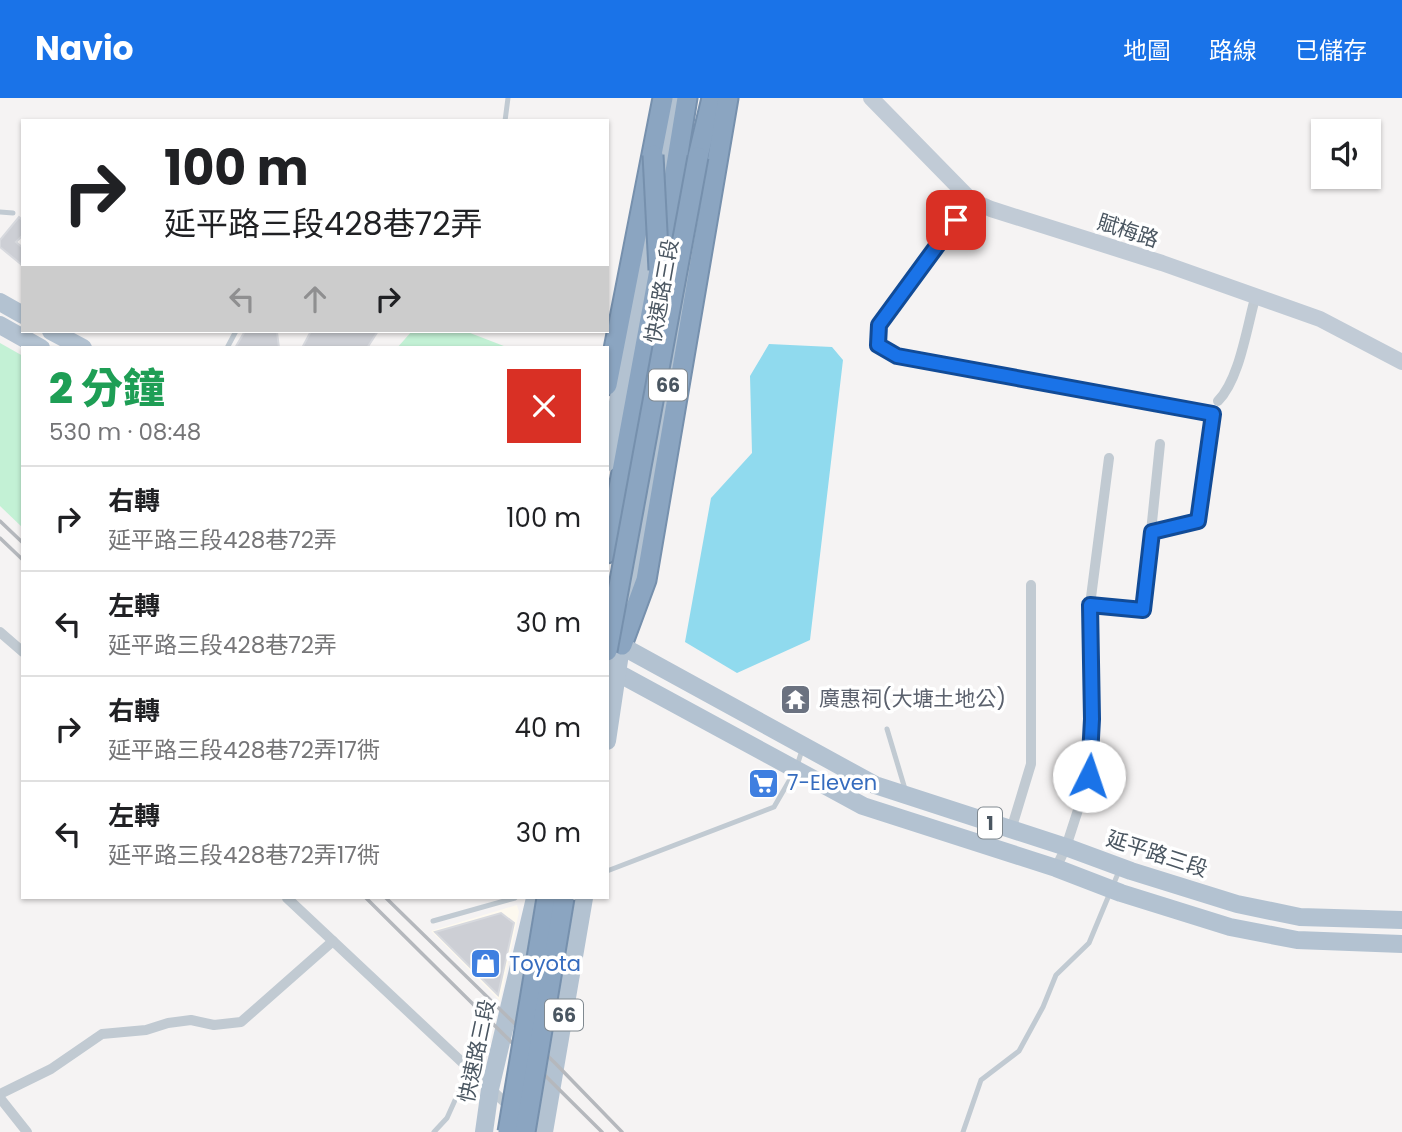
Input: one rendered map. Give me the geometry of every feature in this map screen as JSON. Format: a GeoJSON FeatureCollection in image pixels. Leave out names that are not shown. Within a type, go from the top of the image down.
{"type":"FeatureCollection","features":[{"type":"Feature","properties":{"kind":"highway"},"geometry":{"type":"LineString","coordinates":[[609,375],[663,98]]}},
{"type":"Feature","properties":{"kind":"highway","name":"66"},"geometry":{"type":"LineString","coordinates":[[609,542],[659,270],[687,98]]}},
{"type":"Feature","properties":{"kind":"highway","name":"66"},"geometry":{"type":"LineString","coordinates":[[612,645],[710,98]]}},
{"type":"Feature","properties":{"kind":"highway"},"geometry":{"type":"LineString","coordinates":[[612,645],[646,580],[728,98]]}},
{"type":"Feature","properties":{"kind":"highway"},"geometry":{"type":"LineString","coordinates":[[653,155],[659,270]]}},
{"type":"Feature","properties":{"kind":"highway","name":"66"},"geometry":{"type":"LineString","coordinates":[[508,1132],[547,899]]}},
{"type":"Feature","properties":{"kind":"highway","name":"66"},"geometry":{"type":"LineString","coordinates":[[525,1132],[564,899]]}},
{"type":"Feature","properties":{"kind":"main road","name":"快速路三段"},"geometry":{"type":"LineString","coordinates":[[609,451],[674,98]]}},
{"type":"Feature","properties":{"kind":"main road","name":"快速路三段"},"geometry":{"type":"LineString","coordinates":[[609,712],[612,645],[720,98]]}},
{"type":"Feature","properties":{"kind":"main road"},"geometry":{"type":"LineString","coordinates":[[0,302],[21,314]]}},
{"type":"Feature","properties":{"kind":"main road"},"geometry":{"type":"LineString","coordinates":[[0,325],[37,346]]}},
{"type":"Feature","properties":{"kind":"main road"},"geometry":{"type":"LineString","coordinates":[[55,333],[79,346]]}},
{"type":"Feature","properties":{"kind":"main road","name":"延平路三段"},"geometry":{"type":"LineString","coordinates":[[612,645],[876,785],[907,796],[1237,904],[1300,917],[1402,920]]}},
{"type":"Feature","properties":{"kind":"main road","name":"1"},"geometry":{"type":"LineString","coordinates":[[612,669],[863,806],[1230,927],[1297,940],[1402,944]]}},
{"type":"Feature","properties":{"kind":"main road","name":"快速路三段"},"geometry":{"type":"LineString","coordinates":[[484,1132],[490,1090],[535,899]]}},
{"type":"Feature","properties":{"kind":"main road","name":"66"},"geometry":{"type":"LineString","coordinates":[[544,1132],[584,899]]}},
{"type":"Feature","properties":{"kind":"street","name":"賦梅路"},"geometry":{"type":"LineString","coordinates":[[871,98],[971,200],[1320,319],[1402,362]]}},
{"type":"Feature","properties":{"kind":"street"},"geometry":{"type":"LineString","coordinates":[[1218,401],[1225,394],[1233,377],[1256,295]]}},
{"type":"Feature","properties":{"kind":"street"},"geometry":{"type":"LineString","coordinates":[[1152,532],[1198,521],[1213,414]]}},
{"type":"Feature","properties":{"kind":"street"},"geometry":{"type":"LineString","coordinates":[[1090,605],[1143,610],[1160,444]]}},
{"type":"Feature","properties":{"kind":"street"},"geometry":{"type":"LineString","coordinates":[[1056,869],[1089,776],[1092,719],[1090,605],[1109,458]]}},
{"type":"Feature","properties":{"kind":"street"},"geometry":{"type":"LineString","coordinates":[[1011,830],[1031,764],[1031,585]]}},
{"type":"Feature","properties":{"kind":"street"},"geometry":{"type":"LineString","coordinates":[[0,632],[21,650]]}},
{"type":"Feature","properties":{"kind":"street"},"geometry":{"type":"LineString","coordinates":[[288,899],[537,1132]]}},
{"type":"Feature","properties":{"kind":"street"},"geometry":{"type":"LineString","coordinates":[[27,1132],[0,1096],[51,1069],[102,1034],[146,1030],[191,1020],[214,1025],[241,1022],[333,941]]}},
{"type":"Feature","properties":{"kind":"lane"},"geometry":{"type":"LineString","coordinates":[[505,119],[508,98]]}},
{"type":"Feature","properties":{"kind":"lane"},"geometry":{"type":"LineString","coordinates":[[971,200],[879,325],[878,345],[897,356],[1213,414]]}},
{"type":"Feature","properties":{"kind":"lane"},"geometry":{"type":"LineString","coordinates":[[0,212],[13,213]]}},
{"type":"Feature","properties":{"kind":"lane"},"geometry":{"type":"LineString","coordinates":[[887,729],[907,796],[905,820]]}},
{"type":"Feature","properties":{"kind":"lane"},"geometry":{"type":"LineString","coordinates":[[609,870],[774,807],[796,769],[804,746]]}},
{"type":"Feature","properties":{"kind":"lane"},"geometry":{"type":"LineString","coordinates":[[963,1132],[981,1080],[1019,1051],[1043,1007],[1056,975],[1089,943],[1120,867]]}},
{"type":"Feature","properties":{"kind":"lane"},"geometry":{"type":"LineString","coordinates":[[433,921],[511,899]]}},
{"type":"Feature","properties":{"kind":"lane"},"geometry":{"type":"LineString","coordinates":[[434,1132],[447,1118],[469,1069]]}},
{"type":"Feature","properties":{"kind":"shaded area","name":"Toyota"},"geometry":{"type":"Polygon","coordinates":[[[517,905],[519,912],[500,1001],[431,931],[517,905]]]}},
{"type":"Feature","properties":{"kind":"green space"},"geometry":{"type":"Polygon","coordinates":[[[410,333],[470,333],[504,346],[399,346],[410,333]]]}},
{"type":"Feature","properties":{"kind":"green space"},"geometry":{"type":"Polygon","coordinates":[[[0,343],[21,355],[21,526],[0,506],[0,343]]]}},
{"type":"Feature","properties":{"kind":"water"},"geometry":{"type":"Polygon","coordinates":[[[769,344],[832,347],[843,360],[810,640],[737,673],[685,642],[711,498],[752,453],[750,376],[769,344]]]}},
{"type":"Feature","properties":{"kind":"building"},"geometry":{"type":"Polygon","coordinates":[[[19,217],[21,237],[16,242],[21,246],[21,264],[0,247],[0,240],[19,217]]]}},
{"type":"Feature","properties":{"kind":"building"},"geometry":{"type":"Polygon","coordinates":[[[244,333],[277,333],[279,346],[236,346],[244,333]]]}},
{"type":"Feature","properties":{"kind":"building"},"geometry":{"type":"Polygon","coordinates":[[[310,333],[377,333],[368,346],[303,346],[310,333]]]}},
{"type":"Feature","properties":{"kind":"building","name":"廣惠祠(大塘土地公)"},"geometry":{"type":"Polygon","coordinates":[[[797,687],[806,706],[796,711],[786,693],[797,687]]]}},
{"type":"Feature","properties":{"kind":"building","name":"Toyota"},"geometry":{"type":"Polygon","coordinates":[[[501,913],[514,923],[498,995],[435,932],[501,913]]]}},
{"type":"Feature","properties":{"kind":"railway"},"geometry":{"type":"LineString","coordinates":[[0,521],[21,541]]}},
{"type":"Feature","properties":{"kind":"railway"},"geometry":{"type":"LineString","coordinates":[[0,538],[21,558]]}},
{"type":"Feature","properties":{"kind":"railway"},"geometry":{"type":"LineString","coordinates":[[367,899],[602,1132]]}},
{"type":"Feature","properties":{"kind":"railway"},"geometry":{"type":"LineString","coordinates":[[387,899],[622,1132]]}},
{"type":"Feature","properties":{"kind":"place","name":"廣惠祠(大塘土地公)"},"geometry":{"type":"Point","coordinates":[796,699]}},
{"type":"Feature","properties":{"kind":"place","name":"7-Eleven"},"geometry":{"type":"Point","coordinates":[764,783]}},
{"type":"Feature","properties":{"kind":"place","name":"Toyota"},"geometry":{"type":"Point","coordinates":[486,964]}},
{"type":"Feature","properties":{"kind":"route"},"geometry":{"type":"LineString","coordinates":[[956,220],[879,325],[878,345],[897,356],[1213,414],[1198,521],[1152,532],[1143,610],[1090,605],[1092,719],[1089,776]]}}]}
